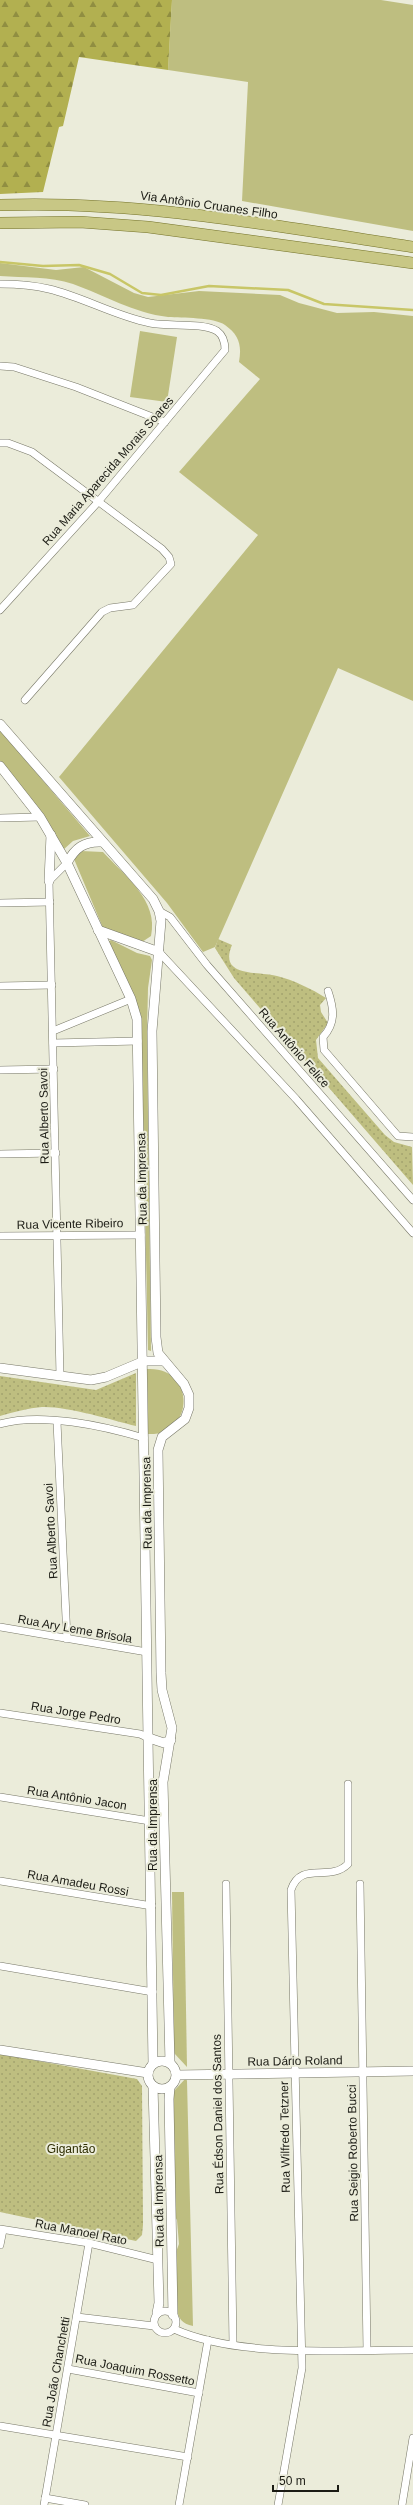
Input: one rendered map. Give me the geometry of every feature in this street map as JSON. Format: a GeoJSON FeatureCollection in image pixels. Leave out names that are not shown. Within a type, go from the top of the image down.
{"type":"FeatureCollection","features":[{"type":"Feature","properties":{"kind":"main road","name":"Via Antônio Cruanes Filho"},"geometry":{"type":"LineString","coordinates":[[0,205],[51,203],[127,207],[413,247]]}},
{"type":"Feature","properties":{"kind":"main road"},"geometry":{"type":"LineString","coordinates":[[0,223],[80,222],[148,227],[413,264]]}},
{"type":"Feature","properties":{"kind":"street","name":"Rua Maria Aparecida Morais Soares"},"geometry":{"type":"LineString","coordinates":[[0,284],[23,284],[49,289],[128,318],[152,324],[206,328],[218,332],[225,341],[225,350],[165,422],[98,502],[0,610]]}},
{"type":"Feature","properties":{"kind":"street"},"geometry":{"type":"LineString","coordinates":[[0,366],[14,367],[76,387],[165,422]]}},
{"type":"Feature","properties":{"kind":"street"},"geometry":{"type":"LineString","coordinates":[[0,443],[8,443],[32,452],[162,549],[169,557],[170,564],[133,605],[110,608],[102,612],[25,700]]}},
{"type":"Feature","properties":{"kind":"street","name":"Rua da Imprensa"},"geometry":{"type":"LineString","coordinates":[[0,724],[102,842],[153,898],[159,910],[161,921],[153,1002],[152,1031],[156,1337],[158,1353],[163,1361],[176,1372],[189,1395],[189,1408],[185,1419],[162,1437],[158,1450],[161,1673],[162,1690],[172,1728],[163,1782],[170,2063],[177,2075],[170,2087],[169,2106],[174,2315],[176,2319],[174,2329]]}},
{"type":"Feature","properties":{"kind":"street","name":"Rua da Imprensa"},"geometry":{"type":"LineString","coordinates":[[0,766],[40,817],[67,864],[131,999],[137,1019],[144,1361],[153,1992],[153,2064],[148,2073],[148,2080],[153,2086],[158,2260],[157,2313],[154,2317],[154,2326]]}},
{"type":"Feature","properties":{"kind":"street"},"geometry":{"type":"LineString","coordinates":[[0,818],[40,817]]}},
{"type":"Feature","properties":{"kind":"street"},"geometry":{"type":"LineString","coordinates":[[50,881],[51,835]]}},
{"type":"Feature","properties":{"kind":"street"},"geometry":{"type":"LineString","coordinates":[[50,881],[67,864],[75,851],[82,845],[102,842]]}},
{"type":"Feature","properties":{"kind":"street","name":"Rua Alberto Savoi"},"geometry":{"type":"LineString","coordinates":[[50,881],[60,1376]]}},
{"type":"Feature","properties":{"kind":"street"},"geometry":{"type":"LineString","coordinates":[[0,903],[50,902]]}},
{"type":"Feature","properties":{"kind":"street","name":"Rua Antônio Felice"},"geometry":{"type":"LineString","coordinates":[[159,910],[170,917],[212,970],[413,1200]]}},
{"type":"Feature","properties":{"kind":"street"},"geometry":{"type":"LineString","coordinates":[[98,930],[159,952],[296,1099],[413,1233]]}},
{"type":"Feature","properties":{"kind":"street"},"geometry":{"type":"LineString","coordinates":[[0,986],[52,985]]}},
{"type":"Feature","properties":{"kind":"street"},"geometry":{"type":"LineString","coordinates":[[328,991],[332,1005],[332,1028],[323,1038],[324,1050],[398,1136],[413,1137]]}},
{"type":"Feature","properties":{"kind":"street"},"geometry":{"type":"LineString","coordinates":[[53,1031],[131,999]]}},
{"type":"Feature","properties":{"kind":"street"},"geometry":{"type":"LineString","coordinates":[[53,1042],[138,1041]]}},
{"type":"Feature","properties":{"kind":"street"},"geometry":{"type":"LineString","coordinates":[[0,1070],[54,1069]]}},
{"type":"Feature","properties":{"kind":"street"},"geometry":{"type":"LineString","coordinates":[[0,1154],[56,1153]]}},
{"type":"Feature","properties":{"kind":"street","name":"Rua Vicente Ribeiro"},"geometry":{"type":"LineString","coordinates":[[0,1236],[141,1235]]}},
{"type":"Feature","properties":{"kind":"street"},"geometry":{"type":"LineString","coordinates":[[0,1368],[91,1380],[106,1377],[144,1361],[163,1361]]}},
{"type":"Feature","properties":{"kind":"street"},"geometry":{"type":"LineString","coordinates":[[0,1424],[29,1419],[101,1426],[144,1438],[162,1437]]}},
{"type":"Feature","properties":{"kind":"street","name":"Rua Alberto Savoi"},"geometry":{"type":"LineString","coordinates":[[57,1422],[67,1639]]}},
{"type":"Feature","properties":{"kind":"street","name":"Rua Ary Leme Brisola"},"geometry":{"type":"LineString","coordinates":[[0,1627],[147,1652]]}},
{"type":"Feature","properties":{"kind":"street","name":"Rua Jorge Pedro"},"geometry":{"type":"LineString","coordinates":[[0,1712],[140,1734],[149,1738]]}},
{"type":"Feature","properties":{"kind":"street"},"geometry":{"type":"LineString","coordinates":[[149,1738],[160,1742],[171,1740]]}},
{"type":"Feature","properties":{"kind":"street","name":"Rua Wilfredo Tetzner"},"geometry":{"type":"LineString","coordinates":[[278,2505],[302,2368],[300,2350],[291,1890],[294,1882],[300,1875],[307,1873],[333,1873],[342,1870],[348,1864],[348,1784]]}},
{"type":"Feature","properties":{"kind":"street","name":"Rua Antônio Jacon"},"geometry":{"type":"LineString","coordinates":[[0,1796],[150,1821]]}},
{"type":"Feature","properties":{"kind":"street","name":"Rua Amadeu Rossi"},"geometry":{"type":"LineString","coordinates":[[0,1881],[152,1906]]}},
{"type":"Feature","properties":{"kind":"street","name":"Rua Édson Daniel dos Santos"},"geometry":{"type":"LineString","coordinates":[[226,1884],[233,2344]]}},
{"type":"Feature","properties":{"kind":"street","name":"Rua Seigio Roberto Bucci"},"geometry":{"type":"LineString","coordinates":[[360,1884],[367,2350]]}},
{"type":"Feature","properties":{"kind":"street"},"geometry":{"type":"LineString","coordinates":[[0,1966],[153,1992]]}},
{"type":"Feature","properties":{"kind":"street"},"geometry":{"type":"LineString","coordinates":[[0,2050],[148,2073]]}},
{"type":"Feature","properties":{"kind":"street"},"geometry":{"type":"LineString","coordinates":[[153,2064],[158,2061],[170,2063]]}},
{"type":"Feature","properties":{"kind":"street","name":"Rua Dário Roland"},"geometry":{"type":"LineString","coordinates":[[177,2075],[413,2071]]}},
{"type":"Feature","properties":{"kind":"street"},"geometry":{"type":"LineString","coordinates":[[153,2086],[165,2089],[170,2087]]}},
{"type":"Feature","properties":{"kind":"street"},"geometry":{"type":"LineString","coordinates":[[0,2245],[1,2229]]}},
{"type":"Feature","properties":{"kind":"street","name":"Rua Manoel Rato"},"geometry":{"type":"LineString","coordinates":[[1,2229],[89,2243],[158,2260]]}},
{"type":"Feature","properties":{"kind":"street","name":"Rua João Chanchetti"},"geometry":{"type":"LineString","coordinates":[[45,2502],[89,2243]]}},
{"type":"Feature","properties":{"kind":"street"},"geometry":{"type":"LineString","coordinates":[[157,2313],[165,2310],[174,2315]]}},
{"type":"Feature","properties":{"kind":"street"},"geometry":{"type":"LineString","coordinates":[[77,2317],[154,2326],[162,2333],[174,2329],[190,2336],[233,2344],[300,2350],[413,2350]]}},
{"type":"Feature","properties":{"kind":"street"},"geometry":{"type":"LineString","coordinates":[[180,2505],[208,2340]]}},
{"type":"Feature","properties":{"kind":"street","name":"Rua Joaquim Rossetto"},"geometry":{"type":"LineString","coordinates":[[68,2369],[199,2393]]}},
{"type":"Feature","properties":{"kind":"street"},"geometry":{"type":"LineString","coordinates":[[0,2426],[188,2457]]}},
{"type":"Feature","properties":{"kind":"street"},"geometry":{"type":"LineString","coordinates":[[403,2505],[413,2438]]}},
{"type":"Feature","properties":{"kind":"street"},"geometry":{"type":"LineString","coordinates":[[45,2502],[85,2505]]}},
{"type":"Feature","properties":{"kind":"green space"},"geometry":{"type":"Polygon","coordinates":[[[0,0],[172,0],[168,70],[79,57],[63,126],[59,127],[43,192],[0,194],[0,0]]]}},
{"type":"Feature","properties":{"kind":"green space"},"geometry":{"type":"Polygon","coordinates":[[[172,0],[381,0],[413,5],[413,231],[242,201],[248,82],[168,70],[172,0]]]}},
{"type":"Feature","properties":{"kind":"green space"},"geometry":{"type":"Polygon","coordinates":[[[0,263],[56,270],[84,267],[134,293],[148,297],[199,291],[280,295],[299,303],[337,313],[374,312],[413,316],[413,701],[338,668],[215,947],[203,952],[167,903],[59,777],[258,535],[179,472],[260,379],[239,362],[240,345],[234,333],[220,322],[206,319],[168,317],[143,312],[64,281],[46,278],[0,276],[0,263]]]}},
{"type":"Feature","properties":{"kind":"green space"},"geometry":{"type":"Polygon","coordinates":[[[140,331],[177,337],[167,402],[130,397],[140,331]]]}},
{"type":"Feature","properties":{"kind":"green space"},"geometry":{"type":"Polygon","coordinates":[[[0,730],[90,836],[73,841],[63,850],[44,816],[0,762],[0,730]]]}},
{"type":"Feature","properties":{"kind":"green space"},"geometry":{"type":"Polygon","coordinates":[[[81,851],[103,852],[130,880],[145,900],[150,911],[152,923],[151,936],[142,942],[103,928],[74,859],[81,851]]]}},
{"type":"Feature","properties":{"kind":"green space"},"geometry":{"type":"Polygon","coordinates":[[[218,939],[232,945],[229,956],[231,963],[235,968],[251,973],[277,976],[302,985],[326,998],[320,1005],[321,1012],[328,1023],[316,1040],[318,1058],[385,1135],[394,1142],[412,1147],[413,1185],[234,978],[215,948],[218,939]]]}},
{"type":"Feature","properties":{"kind":"green space"},"geometry":{"type":"Polygon","coordinates":[[[111,940],[137,953],[150,956],[152,960],[148,988],[147,1033],[151,1351],[148,1350],[141,1015],[108,942],[111,940]]]}},
{"type":"Feature","properties":{"kind":"green space"},"geometry":{"type":"Polygon","coordinates":[[[147,1369],[163,1371],[174,1378],[181,1389],[184,1401],[181,1414],[175,1424],[163,1432],[148,1434],[147,1369]]]}},
{"type":"Feature","properties":{"kind":"green space"},"geometry":{"type":"Polygon","coordinates":[[[136,1373],[136,1426],[89,1414],[52,1407],[32,1408],[0,1416],[0,1376],[96,1390],[136,1373]]]}},
{"type":"Feature","properties":{"kind":"green space"},"geometry":{"type":"Polygon","coordinates":[[[172,1892],[184,1892],[187,2067],[174,2053],[172,1892]]]}},
{"type":"Feature","properties":{"kind":"green space","name":"Gigantão"},"geometry":{"type":"Polygon","coordinates":[[[0,2054],[137,2079],[142,2086],[143,2225],[142,2235],[136,2241],[0,2212],[0,2054]]]}},
{"type":"Feature","properties":{"kind":"green space"},"geometry":{"type":"Polygon","coordinates":[[[186,2078],[193,2326],[186,2324],[181,2320],[176,2307],[176,2252],[179,2244],[177,2220],[174,2215],[174,2091],[186,2078]]]}},
{"type":"Feature","properties":{"kind":"waterway"},"geometry":{"type":"LineString","coordinates":[[0,262],[43,266],[79,265],[110,274],[142,293],[161,295],[209,286],[288,290],[324,304],[413,310]]}}]}
